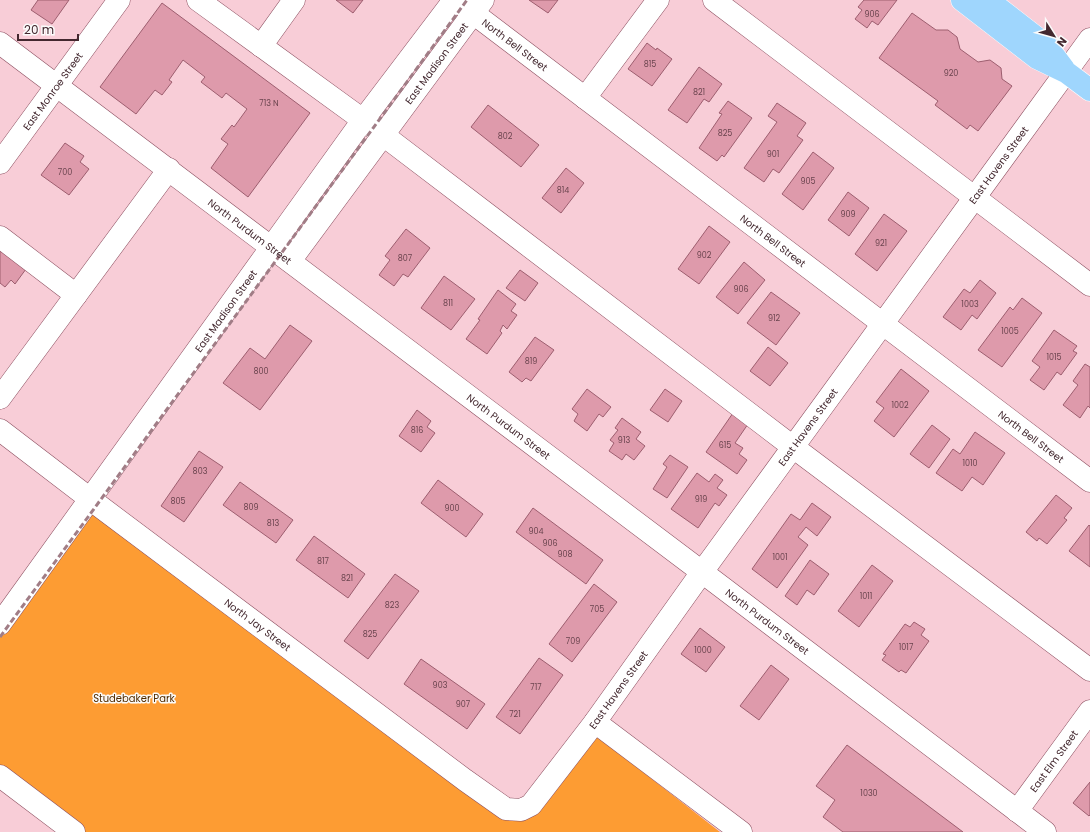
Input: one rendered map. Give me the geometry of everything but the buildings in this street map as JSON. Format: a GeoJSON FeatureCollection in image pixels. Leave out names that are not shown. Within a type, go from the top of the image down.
{"type":"FeatureCollection","features":[{"type":"Feature","properties":{"kind":"main road"},"geometry":{"type":"LineString","coordinates":[[962,0],[1037,58],[1066,72],[1090,90]]}},
{"type":"Feature","properties":{"kind":"main road"},"geometry":{"type":"LineString","coordinates":[[988,0],[1046,45],[1066,72]]}},
{"type":"Feature","properties":{"kind":"street","name":"East Monroe Street"},"geometry":{"type":"LineString","coordinates":[[0,163],[119,0]]}},
{"type":"Feature","properties":{"kind":"street"},"geometry":{"type":"LineString","coordinates":[[198,0],[384,134],[793,447],[1090,670]]}},
{"type":"Feature","properties":{"kind":"street"},"geometry":{"type":"LineString","coordinates":[[261,46],[294,0]]}},
{"type":"Feature","properties":{"kind":"street"},"geometry":{"type":"LineString","coordinates":[[586,98],[658,0]]}},
{"type":"Feature","properties":{"kind":"street"},"geometry":{"type":"LineString","coordinates":[[714,0],[976,197],[1090,285]]}},
{"type":"Feature","properties":{"kind":"street","name":"North Bell Street"},"geometry":{"type":"LineString","coordinates":[[467,3],[586,98],[1090,481]]}},
{"type":"Feature","properties":{"kind":"street","name":"East Madison Street"},"geometry":{"type":"LineString","coordinates":[[0,624],[363,120],[467,3]]}},
{"type":"Feature","properties":{"kind":"street","name":"East Madison Street"},"geometry":{"type":"LineString","coordinates":[[290,261],[384,134],[467,3]]}},
{"type":"Feature","properties":{"kind":"street","name":"East Havens Street"},"geometry":{"type":"LineString","coordinates":[[521,810],[530,805],[595,722],[702,572],[1090,39]]}},
{"type":"Feature","properties":{"kind":"street","name":"North Purdum Street"},"geometry":{"type":"LineString","coordinates":[[0,43],[702,572],[1030,824]]}},
{"type":"Feature","properties":{"kind":"street"},"geometry":{"type":"LineString","coordinates":[[0,398],[169,170]]}},
{"type":"Feature","properties":{"kind":"street"},"geometry":{"type":"LineString","coordinates":[[0,237],[76,296]]}},
{"type":"Feature","properties":{"kind":"street","name":"North Jay Street"},"geometry":{"type":"LineString","coordinates":[[0,430],[465,780],[506,809],[521,810]]}},
{"type":"Feature","properties":{"kind":"street","name":"East Elm Street"},"geometry":{"type":"LineString","coordinates":[[1030,824],[1090,711]]}},
{"type":"Feature","properties":{"kind":"street"},"geometry":{"type":"LineString","coordinates":[[595,722],[741,832]]}},
{"type":"Feature","properties":{"kind":"street"},"geometry":{"type":"LineString","coordinates":[[0,776],[74,832]]}},
{"type":"Feature","properties":{"kind":"green space","name":"Studebaker Park"},"geometry":{"type":"Polygon","coordinates":[[[98,505],[506,809],[531,805],[589,730],[720,832],[74,832],[0,776],[0,630],[98,505]]]}},
{"type":"Feature","properties":{"kind":"railway"},"geometry":{"type":"LineString","coordinates":[[0,637],[467,0]]}}]}
